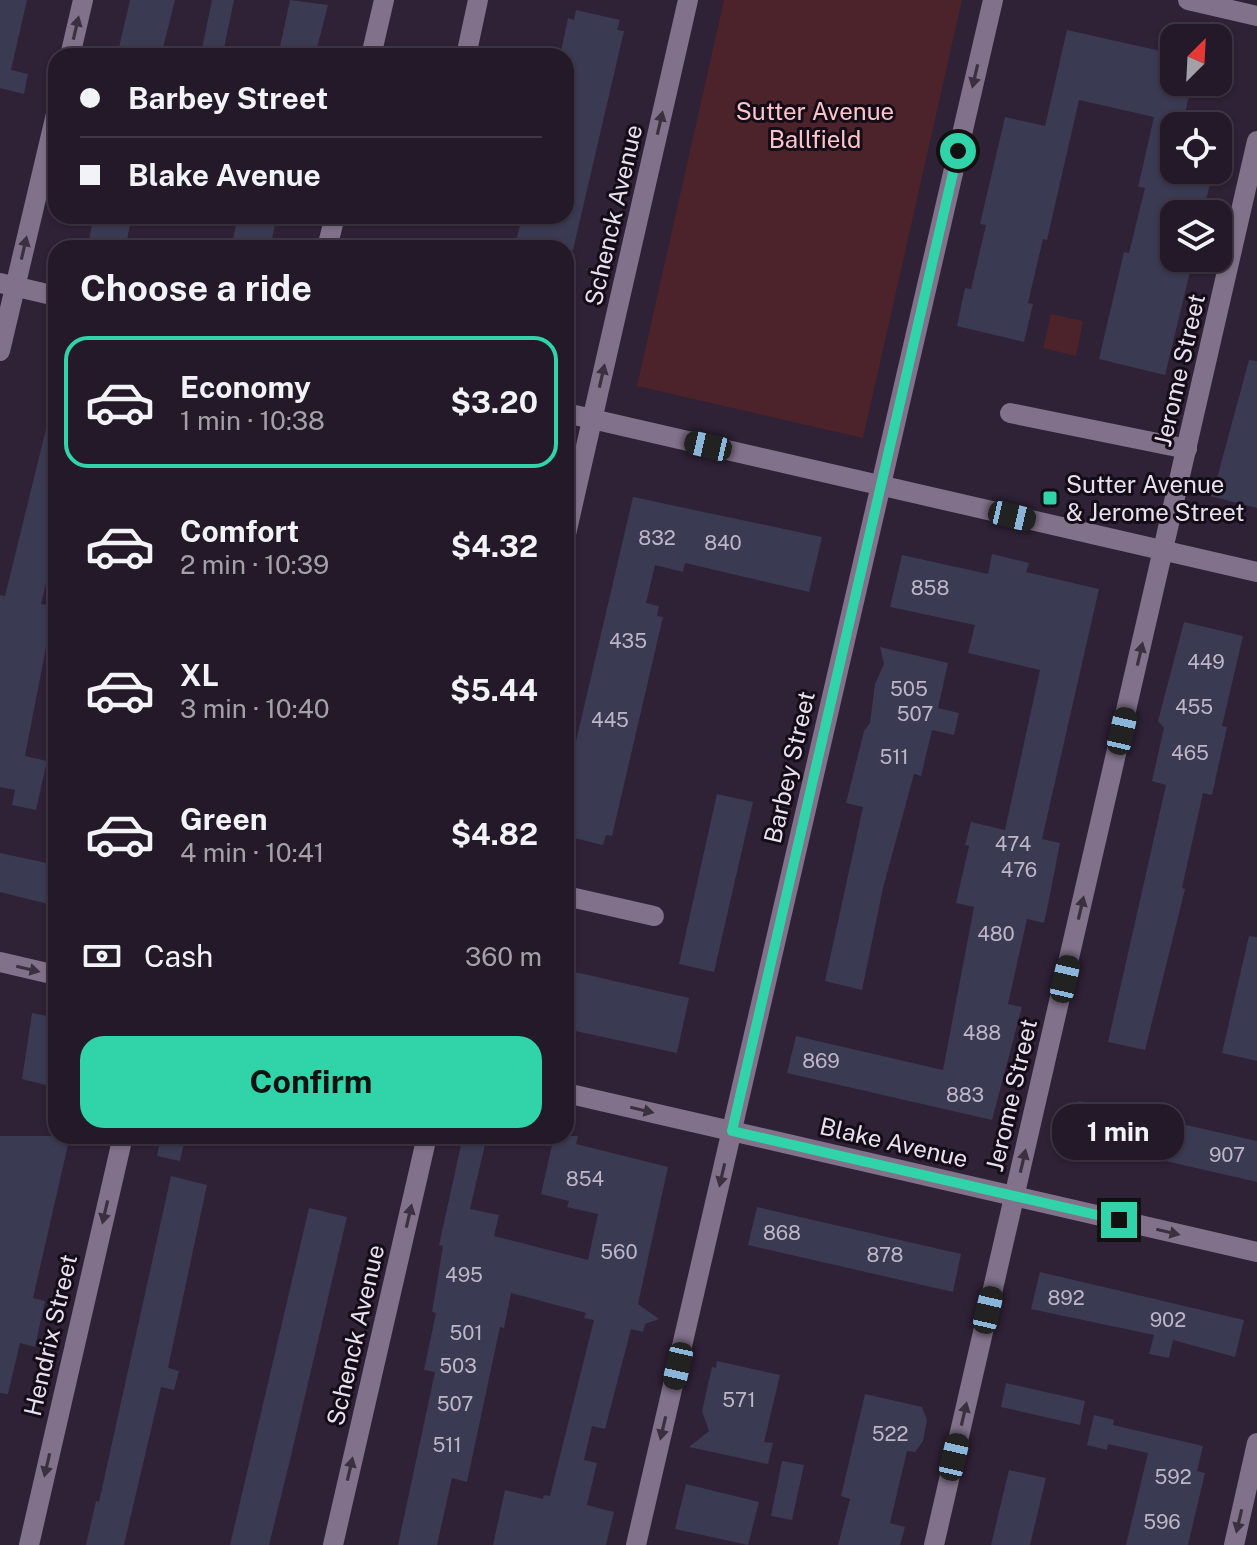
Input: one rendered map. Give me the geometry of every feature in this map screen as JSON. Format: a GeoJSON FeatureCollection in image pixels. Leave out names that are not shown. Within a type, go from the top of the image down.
{"type":"FeatureCollection","features":[{"type":"Feature","properties":{"kind":"street"},"geometry":{"type":"LineString","coordinates":[[72,48],[83,0]]}},
{"type":"Feature","properties":{"kind":"street"},"geometry":{"type":"LineString","coordinates":[[373,48],[384,0]]}},
{"type":"Feature","properties":{"kind":"street"},"geometry":{"type":"LineString","coordinates":[[468,48],[478,0]]}},
{"type":"Feature","properties":{"kind":"street","name":"Schenck Avenue"},"geometry":{"type":"LineString","coordinates":[[574,500],[688,0]]}},
{"type":"Feature","properties":{"kind":"street","name":"Barbey Street"},"geometry":{"type":"LineString","coordinates":[[636,1545],[993,0]]}},
{"type":"Feature","properties":{"kind":"street"},"geometry":{"type":"LineString","coordinates":[[1188,0],[1257,16]]}},
{"type":"Feature","properties":{"kind":"street","name":"Jerome Street"},"geometry":{"type":"LineString","coordinates":[[934,1545],[1257,141]]}},
{"type":"Feature","properties":{"kind":"street"},"geometry":{"type":"LineString","coordinates":[[0,351],[7,285],[48,142]]}},
{"type":"Feature","properties":{"kind":"street"},"geometry":{"type":"LineString","coordinates":[[7,285],[48,294]]}},
{"type":"Feature","properties":{"kind":"street"},"geometry":{"type":"LineString","coordinates":[[1010,413],[1187,449]]}},
{"type":"Feature","properties":{"kind":"street"},"geometry":{"type":"LineString","coordinates":[[574,415],[1257,572]]}},
{"type":"Feature","properties":{"kind":"street"},"geometry":{"type":"LineString","coordinates":[[574,898],[654,916]]}},
{"type":"Feature","properties":{"kind":"street"},"geometry":{"type":"LineString","coordinates":[[0,962],[48,973]]}},
{"type":"Feature","properties":{"kind":"street","name":"Blake Avenue"},"geometry":{"type":"LineString","coordinates":[[574,1095],[1257,1252]]}},
{"type":"Feature","properties":{"kind":"street","name":"Hendrix Street"},"geometry":{"type":"LineString","coordinates":[[29,1545],[121,1144]]}},
{"type":"Feature","properties":{"kind":"street","name":"Schenck Avenue"},"geometry":{"type":"LineString","coordinates":[[333,1545],[425,1144]]}},
{"type":"Feature","properties":{"kind":"street"},"geometry":{"type":"LineString","coordinates":[[1234,1545],[1257,1443]]}},
{"type":"Feature","properties":{"kind":"green space","name":"Sutter Avenue Ballfield"},"geometry":{"type":"Polygon","coordinates":[[[724,0],[962,0],[863,438],[637,386],[724,0]]]}},
{"type":"Feature","properties":{"kind":"green space"},"geometry":{"type":"Polygon","coordinates":[[[1051,314],[1083,321],[1076,356],[1043,348],[1051,314]]]}},
{"type":"Feature","properties":{"kind":"building"},"geometry":{"type":"Polygon","coordinates":[[[0,0],[27,0],[11,70],[28,74],[24,94],[0,88],[0,0]]]}},
{"type":"Feature","properties":{"kind":"building"},"geometry":{"type":"Polygon","coordinates":[[[130,0],[175,0],[163,48],[119,48],[130,0]]]}},
{"type":"Feature","properties":{"kind":"building"},"geometry":{"type":"Polygon","coordinates":[[[212,0],[234,0],[224,48],[202,48],[212,0]]]}},
{"type":"Feature","properties":{"kind":"building"},"geometry":{"type":"Polygon","coordinates":[[[290,0],[328,5],[317,48],[280,48],[290,0]]]}},
{"type":"Feature","properties":{"kind":"building"},"geometry":{"type":"Polygon","coordinates":[[[576,10],[620,20],[617,30],[624,31],[574,246],[574,240],[517,238],[520,224],[574,224],[574,48],[562,48],[568,18],[574,20],[576,10]]]}},
{"type":"Feature","properties":{"kind":"building"},"geometry":{"type":"Polygon","coordinates":[[[1067,30],[1160,51],[1160,96],[1189,96],[1185,112],[1160,112],[1160,184],[1210,184],[1206,200],[1160,200],[1160,272],[1190,272],[1165,375],[1099,359],[1124,252],[1129,253],[1145,188],[1138,187],[1154,117],[1079,100],[1047,240],[1043,239],[1028,303],[1033,304],[1024,342],[957,326],[965,288],[971,289],[986,225],[980,224],[1005,117],[1045,126],[1067,30]]]}},
{"type":"Feature","properties":{"kind":"building"},"geometry":{"type":"Polygon","coordinates":[[[92,224],[130,224],[127,240],[89,240],[92,224]]]}},
{"type":"Feature","properties":{"kind":"building"},"geometry":{"type":"Polygon","coordinates":[[[236,224],[275,224],[272,240],[233,240],[236,224]]]}},
{"type":"Feature","properties":{"kind":"building"},"geometry":{"type":"Polygon","coordinates":[[[1249,360],[1257,361],[1257,508],[1194,492],[1216,482],[1249,360]]]}},
{"type":"Feature","properties":{"kind":"building"},"geometry":{"type":"Polygon","coordinates":[[[48,421],[48,575],[41,604],[48,605],[48,637],[25,756],[47,761],[36,810],[12,805],[15,790],[0,787],[0,595],[5,596],[48,421]]]}},
{"type":"Feature","properties":{"kind":"building"},"geometry":{"type":"Polygon","coordinates":[[[633,497],[822,537],[809,592],[685,563],[683,572],[655,565],[646,603],[659,606],[657,616],[663,617],[612,836],[606,835],[603,845],[574,838],[574,750],[633,497]]]}},
{"type":"Feature","properties":{"kind":"building"},"geometry":{"type":"Polygon","coordinates":[[[992,554],[1029,563],[1026,572],[1099,589],[1042,839],[1060,843],[1050,895],[1044,923],[1027,919],[1008,1004],[1022,1007],[992,1120],[787,1073],[796,1036],[943,1070],[974,907],[956,903],[969,846],[965,845],[971,822],[1005,830],[1040,670],[968,653],[975,625],[890,607],[902,555],[988,574],[992,554]]]}},
{"type":"Feature","properties":{"kind":"building"},"geometry":{"type":"Polygon","coordinates":[[[1184,622],[1243,636],[1222,726],[1227,727],[1212,795],[1203,793],[1182,888],[1185,889],[1145,1050],[1108,1042],[1166,785],[1152,781],[1164,728],[1158,721],[1184,622]]]}},
{"type":"Feature","properties":{"kind":"building"},"geometry":{"type":"Polygon","coordinates":[[[880,647],[948,663],[938,708],[959,713],[954,735],[932,730],[921,776],[914,774],[883,888],[862,990],[825,981],[863,807],[846,803],[864,731],[870,723],[875,684],[884,664],[880,647]]]}},
{"type":"Feature","properties":{"kind":"building"},"geometry":{"type":"Polygon","coordinates":[[[717,794],[753,802],[714,972],[679,964],[717,794]]]}},
{"type":"Feature","properties":{"kind":"building"},"geometry":{"type":"Polygon","coordinates":[[[0,853],[48,863],[48,904],[0,892],[0,853]]]}},
{"type":"Feature","properties":{"kind":"building"},"geometry":{"type":"Polygon","coordinates":[[[1249,936],[1257,937],[1257,1061],[1222,1053],[1249,936]]]}},
{"type":"Feature","properties":{"kind":"building"},"geometry":{"type":"Polygon","coordinates":[[[574,972],[689,998],[677,1053],[574,1031],[574,972]]]}},
{"type":"Feature","properties":{"kind":"building"},"geometry":{"type":"Polygon","coordinates":[[[32,1013],[48,1016],[46,1085],[22,1079],[32,1013]]]}},
{"type":"Feature","properties":{"kind":"building"},"geometry":{"type":"Polygon","coordinates":[[[1079,1101],[1257,1141],[1257,1182],[1070,1139],[1079,1101]]]}},
{"type":"Feature","properties":{"kind":"building"},"geometry":{"type":"Polygon","coordinates":[[[0,1136],[48,1136],[48,1144],[68,1144],[33,1298],[45,1301],[35,1347],[20,1343],[8,1394],[0,1393],[0,1136]]]}},
{"type":"Feature","properties":{"kind":"building"},"geometry":{"type":"Polygon","coordinates":[[[574,1136],[578,1136],[576,1144],[668,1167],[638,1304],[659,1319],[645,1324],[643,1332],[631,1329],[605,1429],[592,1426],[584,1460],[597,1463],[587,1505],[614,1512],[606,1545],[493,1545],[505,1490],[543,1499],[544,1495],[550,1496],[594,1320],[584,1318],[586,1313],[511,1293],[504,1328],[500,1327],[467,1482],[452,1478],[437,1545],[398,1545],[435,1372],[424,1370],[436,1313],[432,1312],[443,1246],[439,1245],[461,1144],[485,1144],[470,1209],[499,1215],[494,1236],[588,1260],[598,1214],[567,1207],[569,1201],[541,1194],[552,1144],[574,1144],[574,1136]]]}},
{"type":"Feature","properties":{"kind":"building"},"geometry":{"type":"Polygon","coordinates":[[[159,1144],[184,1144],[180,1161],[157,1156],[159,1144]]]}},
{"type":"Feature","properties":{"kind":"building"},"geometry":{"type":"Polygon","coordinates":[[[171,1176],[207,1185],[168,1368],[179,1371],[174,1390],[161,1387],[124,1545],[86,1545],[96,1501],[99,1502],[171,1176]]]}},
{"type":"Feature","properties":{"kind":"building"},"geometry":{"type":"Polygon","coordinates":[[[757,1207],[961,1254],[953,1292],[748,1245],[757,1207]]]}},
{"type":"Feature","properties":{"kind":"building"},"geometry":{"type":"Polygon","coordinates":[[[309,1208],[347,1217],[269,1545],[230,1545],[309,1208]]]}},
{"type":"Feature","properties":{"kind":"building"},"geometry":{"type":"Polygon","coordinates":[[[1040,1272],[1244,1320],[1235,1357],[1173,1340],[1169,1358],[1149,1354],[1154,1335],[1031,1309],[1040,1272]]]}},
{"type":"Feature","properties":{"kind":"building"},"geometry":{"type":"Polygon","coordinates":[[[717,1361],[780,1375],[764,1442],[773,1443],[768,1464],[689,1447],[709,1431],[702,1411],[712,1367],[716,1368],[717,1361]]]}},
{"type":"Feature","properties":{"kind":"building"},"geometry":{"type":"Polygon","coordinates":[[[1006,1383],[1085,1401],[1080,1425],[1001,1407],[1006,1383]]]}},
{"type":"Feature","properties":{"kind":"building"},"geometry":{"type":"Polygon","coordinates":[[[865,1394],[922,1407],[927,1420],[923,1441],[915,1452],[907,1451],[890,1523],[905,1527],[900,1545],[838,1545],[850,1499],[841,1496],[865,1394]]]}},
{"type":"Feature","properties":{"kind":"building"},"geometry":{"type":"Polygon","coordinates":[[[1094,1415],[1114,1420],[1113,1425],[1203,1446],[1197,1471],[1205,1473],[1188,1545],[1126,1545],[1148,1453],[1108,1444],[1107,1450],[1087,1445],[1094,1415]]]}},
{"type":"Feature","properties":{"kind":"building"},"geometry":{"type":"Polygon","coordinates":[[[782,1461],[804,1465],[792,1520],[771,1516],[782,1461]]]}},
{"type":"Feature","properties":{"kind":"building"},"geometry":{"type":"Polygon","coordinates":[[[1009,1470],[1046,1478],[1030,1545],[991,1545],[1009,1470]]]}},
{"type":"Feature","properties":{"kind":"building"},"geometry":{"type":"Polygon","coordinates":[[[686,1484],[759,1502],[748,1545],[675,1529],[686,1484]]]}},
{"type":"Feature","properties":{"kind":"place","name":"Sutter Avenue & Jerome Street"},"geometry":{"type":"Point","coordinates":[1050,498]}},
{"type":"Feature","properties":{"kind":"route"},"geometry":{"type":"LineString","coordinates":[[958,151],[732,1131],[1119,1220]]}}]}
